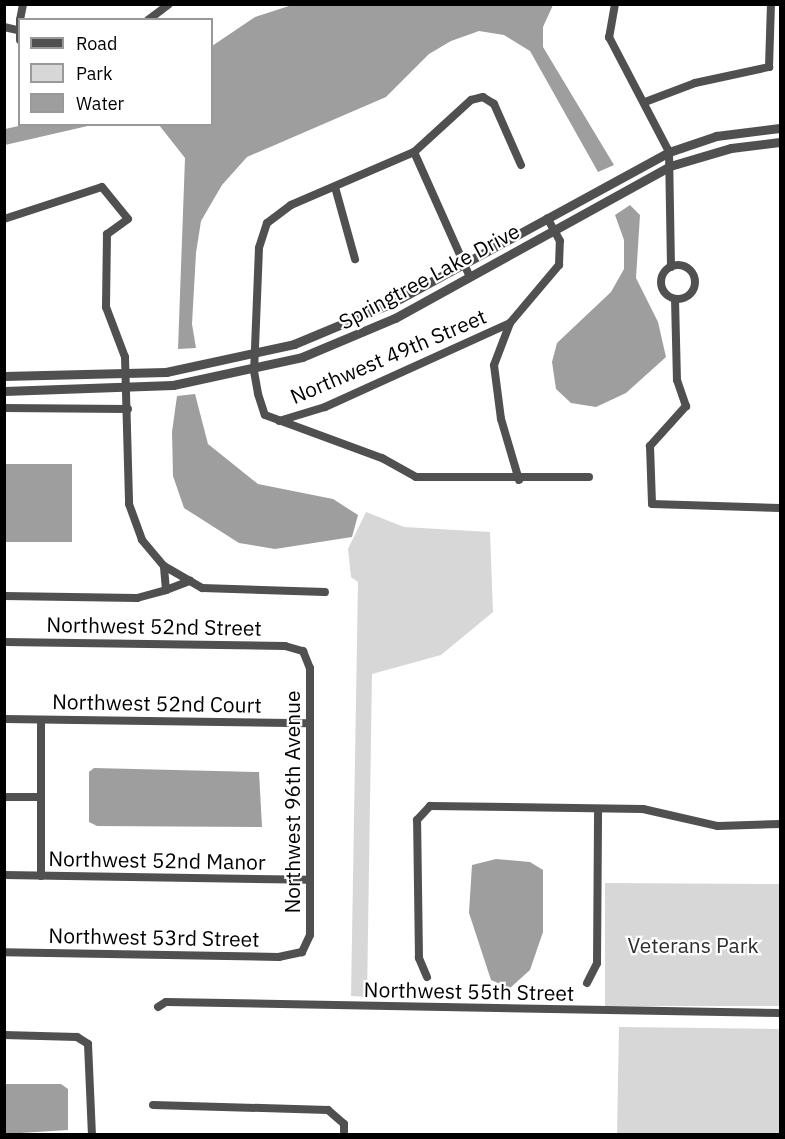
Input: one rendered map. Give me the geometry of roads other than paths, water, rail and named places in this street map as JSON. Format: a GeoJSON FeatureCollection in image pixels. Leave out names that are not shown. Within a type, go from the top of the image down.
{"type":"FeatureCollection","features":[{"type":"Feature","properties":{"kind":"street"},"geometry":{"type":"LineString","coordinates":[[151,18],[169,4]]}},
{"type":"Feature","properties":{"kind":"street"},"geometry":{"type":"LineString","coordinates":[[615,4],[609,37],[645,102],[669,152],[671,267],[661,283],[675,299],[678,380],[686,406],[650,446],[652,504],[780,507]]}},
{"type":"Feature","properties":{"kind":"street"},"geometry":{"type":"LineString","coordinates":[[645,102],[695,83],[769,67],[771,4]]}},
{"type":"Feature","properties":{"kind":"street"},"geometry":{"type":"LineString","coordinates":[[4,27],[17,30]]}},
{"type":"Feature","properties":{"kind":"street"},"geometry":{"type":"LineString","coordinates":[[18,27],[18,33]]}},
{"type":"Feature","properties":{"kind":"street"},"geometry":{"type":"LineString","coordinates":[[521,165],[494,104],[483,97],[471,100],[414,152],[291,205],[267,223],[259,248],[258,355],[254,371],[265,415],[382,458],[416,477],[519,480],[589,477]]}},
{"type":"Feature","properties":{"kind":"street","name":"Springtree Lake Drive"},"geometry":{"type":"LineString","coordinates":[[4,376],[127,375],[258,355],[356,321],[669,152],[716,136],[780,128]]}},
{"type":"Feature","properties":{"kind":"street","name":"Springtree Lake Drive"},"geometry":{"type":"LineString","coordinates":[[4,391],[128,389],[254,371],[369,331],[670,166],[731,148],[780,142]]}},
{"type":"Feature","properties":{"kind":"street"},"geometry":{"type":"LineString","coordinates":[[414,152],[471,277]]}},
{"type":"Feature","properties":{"kind":"street"},"geometry":{"type":"LineString","coordinates":[[4,219],[102,187],[114,195],[128,219],[107,234],[106,307],[127,375],[129,504],[142,540],[164,566],[190,581],[241,592],[325,592]]}},
{"type":"Feature","properties":{"kind":"street"},"geometry":{"type":"LineString","coordinates":[[335,188],[356,246],[355,259]]}},
{"type":"Feature","properties":{"kind":"street"},"geometry":{"type":"LineString","coordinates":[[519,480],[501,419],[494,365],[510,322],[559,265],[562,253],[555,230],[547,218]]}},
{"type":"Feature","properties":{"kind":"street"},"geometry":{"type":"LineString","coordinates":[[671,267],[685,267],[694,280],[689,295],[675,299]]}},
{"type":"Feature","properties":{"kind":"street","name":"Northwest 49th Street"},"geometry":{"type":"LineString","coordinates":[[279,421],[325,407],[510,322]]}},
{"type":"Feature","properties":{"kind":"street"},"geometry":{"type":"LineString","coordinates":[[4,408],[128,409]]}},
{"type":"Feature","properties":{"kind":"street"},"geometry":{"type":"LineString","coordinates":[[164,566],[166,590]]}},
{"type":"Feature","properties":{"kind":"street"},"geometry":{"type":"LineString","coordinates":[[4,596],[137,598],[190,581]]}},
{"type":"Feature","properties":{"kind":"street","name":"Northwest 52nd Street"},"geometry":{"type":"LineString","coordinates":[[4,642],[285,646],[303,651]]}},
{"type":"Feature","properties":{"kind":"street","name":"Northwest 96th Avenue"},"geometry":{"type":"LineString","coordinates":[[302,952],[310,935],[310,668],[303,651]]}},
{"type":"Feature","properties":{"kind":"street","name":"Northwest 52nd Court"},"geometry":{"type":"LineString","coordinates":[[4,719],[309,723]]}},
{"type":"Feature","properties":{"kind":"street"},"geometry":{"type":"LineString","coordinates":[[41,720],[39,797],[41,876]]}},
{"type":"Feature","properties":{"kind":"street"},"geometry":{"type":"LineString","coordinates":[[4,797],[39,797]]}},
{"type":"Feature","properties":{"kind":"street"},"geometry":{"type":"LineString","coordinates":[[427,977],[419,958],[417,820],[430,806],[643,809],[718,826],[780,824]]}},
{"type":"Feature","properties":{"kind":"street"},"geometry":{"type":"LineString","coordinates":[[587,982],[597,963],[598,809]]}},
{"type":"Feature","properties":{"kind":"street","name":"Northwest 52nd Manor"},"geometry":{"type":"LineString","coordinates":[[4,875],[310,880]]}},
{"type":"Feature","properties":{"kind":"street","name":"Northwest 53rd Street"},"geometry":{"type":"LineString","coordinates":[[4,952],[279,957],[302,952]]}},
{"type":"Feature","properties":{"kind":"street","name":"Northwest 55th Street"},"geometry":{"type":"LineString","coordinates":[[158,1006],[166,1002],[780,1013]]}},
{"type":"Feature","properties":{"kind":"street"},"geometry":{"type":"LineString","coordinates":[[4,1035],[77,1037],[88,1044],[92,1134]]}},
{"type":"Feature","properties":{"kind":"street"},"geometry":{"type":"LineString","coordinates":[[153,1105],[328,1110],[344,1124],[344,1134]]}},
{"type":"Feature","properties":{"kind":"water"},"geometry":{"type":"Polygon","coordinates":[[[292,5],[553,5],[543,27],[543,47],[614,165],[598,172],[530,51],[504,35],[479,31],[451,41],[429,54],[386,97],[247,157],[222,185],[201,221],[196,253],[192,324],[196,348],[178,349],[185,158],[160,126],[213,126],[213,45],[255,17],[292,5]]]}},
{"type":"Feature","properties":{"kind":"water"},"geometry":{"type":"Polygon","coordinates":[[[18,126],[88,126],[5,145],[5,129],[18,126]]]}},
{"type":"Feature","properties":{"kind":"water"},"geometry":{"type":"Polygon","coordinates":[[[630,205],[640,215],[636,278],[658,322],[666,357],[626,393],[596,407],[571,403],[556,389],[552,362],[557,343],[611,292],[624,269],[624,240],[615,215],[630,205]]]}},
{"type":"Feature","properties":{"kind":"water"},"geometry":{"type":"Polygon","coordinates":[[[195,394],[208,444],[258,484],[333,499],[358,515],[352,537],[275,549],[239,543],[184,508],[173,476],[172,432],[177,396],[195,394]]]}},
{"type":"Feature","properties":{"kind":"water"},"geometry":{"type":"Polygon","coordinates":[[[5,464],[72,464],[72,542],[5,542],[5,464]]]}},
{"type":"Feature","properties":{"kind":"water"},"geometry":{"type":"Polygon","coordinates":[[[94,768],[259,772],[262,827],[97,826],[89,822],[89,772],[94,768]]]}},
{"type":"Feature","properties":{"kind":"water"},"geometry":{"type":"Polygon","coordinates":[[[496,859],[530,862],[543,870],[543,932],[530,970],[510,988],[491,980],[469,913],[472,865],[496,859]]]}},
{"type":"Feature","properties":{"kind":"water"},"geometry":{"type":"Polygon","coordinates":[[[4,1084],[61,1084],[68,1089],[68,1130],[5,1134],[4,1084]]]}},
{"type":"Feature","properties":{"kind":"park label","name":"Veterans Park"},"geometry":{"type":"Point","coordinates":[693,945]}}]}
